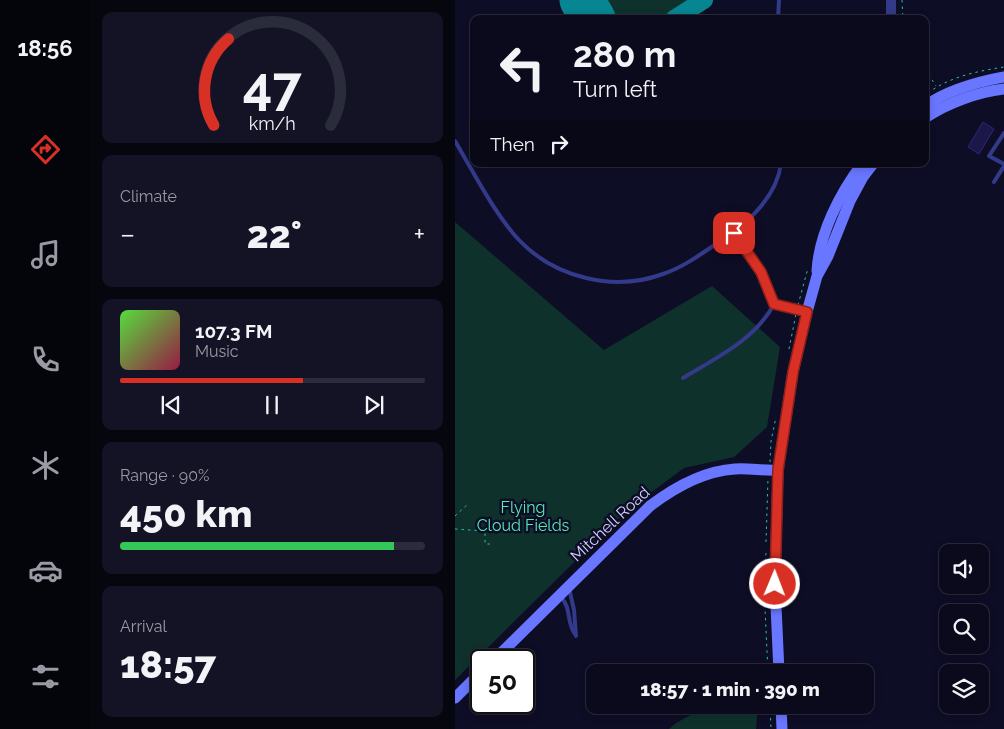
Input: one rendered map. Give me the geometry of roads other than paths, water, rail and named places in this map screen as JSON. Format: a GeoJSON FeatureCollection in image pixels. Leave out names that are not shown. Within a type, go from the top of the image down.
{"type":"FeatureCollection","features":[{"type":"Feature","properties":{"kind":"main road"},"geometry":{"type":"LineString","coordinates":[[929,104],[959,89],[1004,77]]}},
{"type":"Feature","properties":{"kind":"main road"},"geometry":{"type":"LineString","coordinates":[[929,104],[1004,89]]}},
{"type":"Feature","properties":{"kind":"main road"},"geometry":{"type":"LineString","coordinates":[[779,664],[775,584],[778,470],[793,372],[817,276],[818,256],[841,197],[860,167]]}},
{"type":"Feature","properties":{"kind":"main road"},"geometry":{"type":"LineString","coordinates":[[817,276],[828,256],[849,201],[871,167]]}},
{"type":"Feature","properties":{"kind":"main road","name":"Mitchell Road"},"geometry":{"type":"LineString","coordinates":[[505,649],[650,506],[678,487],[707,475],[735,469],[778,470]]}},
{"type":"Feature","properties":{"kind":"main road"},"geometry":{"type":"LineString","coordinates":[[455,698],[470,683]]}},
{"type":"Feature","properties":{"kind":"main road"},"geometry":{"type":"LineString","coordinates":[[782,714],[783,729]]}},
{"type":"Feature","properties":{"kind":"street"},"geometry":{"type":"LineString","coordinates":[[891,0],[891,15]]}},
{"type":"Feature","properties":{"kind":"lane"},"geometry":{"type":"LineString","coordinates":[[777,15],[779,0]]}},
{"type":"Feature","properties":{"kind":"lane"},"geometry":{"type":"LineString","coordinates":[[994,182],[1004,165],[989,156],[1004,133]]}},
{"type":"Feature","properties":{"kind":"lane"},"geometry":{"type":"LineString","coordinates":[[455,141],[470,165]]}},
{"type":"Feature","properties":{"kind":"lane"},"geometry":{"type":"LineString","coordinates":[[471,167],[503,218],[520,241],[548,263],[574,275],[604,282],[634,281],[662,275],[684,265],[734,233],[750,218],[771,191],[780,167]]}},
{"type":"Feature","properties":{"kind":"lane"},"geometry":{"type":"LineString","coordinates":[[734,233],[761,272],[774,304]]}},
{"type":"Feature","properties":{"kind":"lane"},"geometry":{"type":"LineString","coordinates":[[774,304],[807,312]]}},
{"type":"Feature","properties":{"kind":"lane"},"geometry":{"type":"LineString","coordinates":[[683,378],[744,340],[774,304]]}},
{"type":"Feature","properties":{"kind":"lane"},"geometry":{"type":"LineString","coordinates":[[559,596],[568,606],[571,628],[576,636],[574,610],[569,586]]}},
{"type":"Feature","properties":{"kind":"park label","name":"Flying Cloud Fields"},"geometry":{"type":"Point","coordinates":[523,516]}}]}
